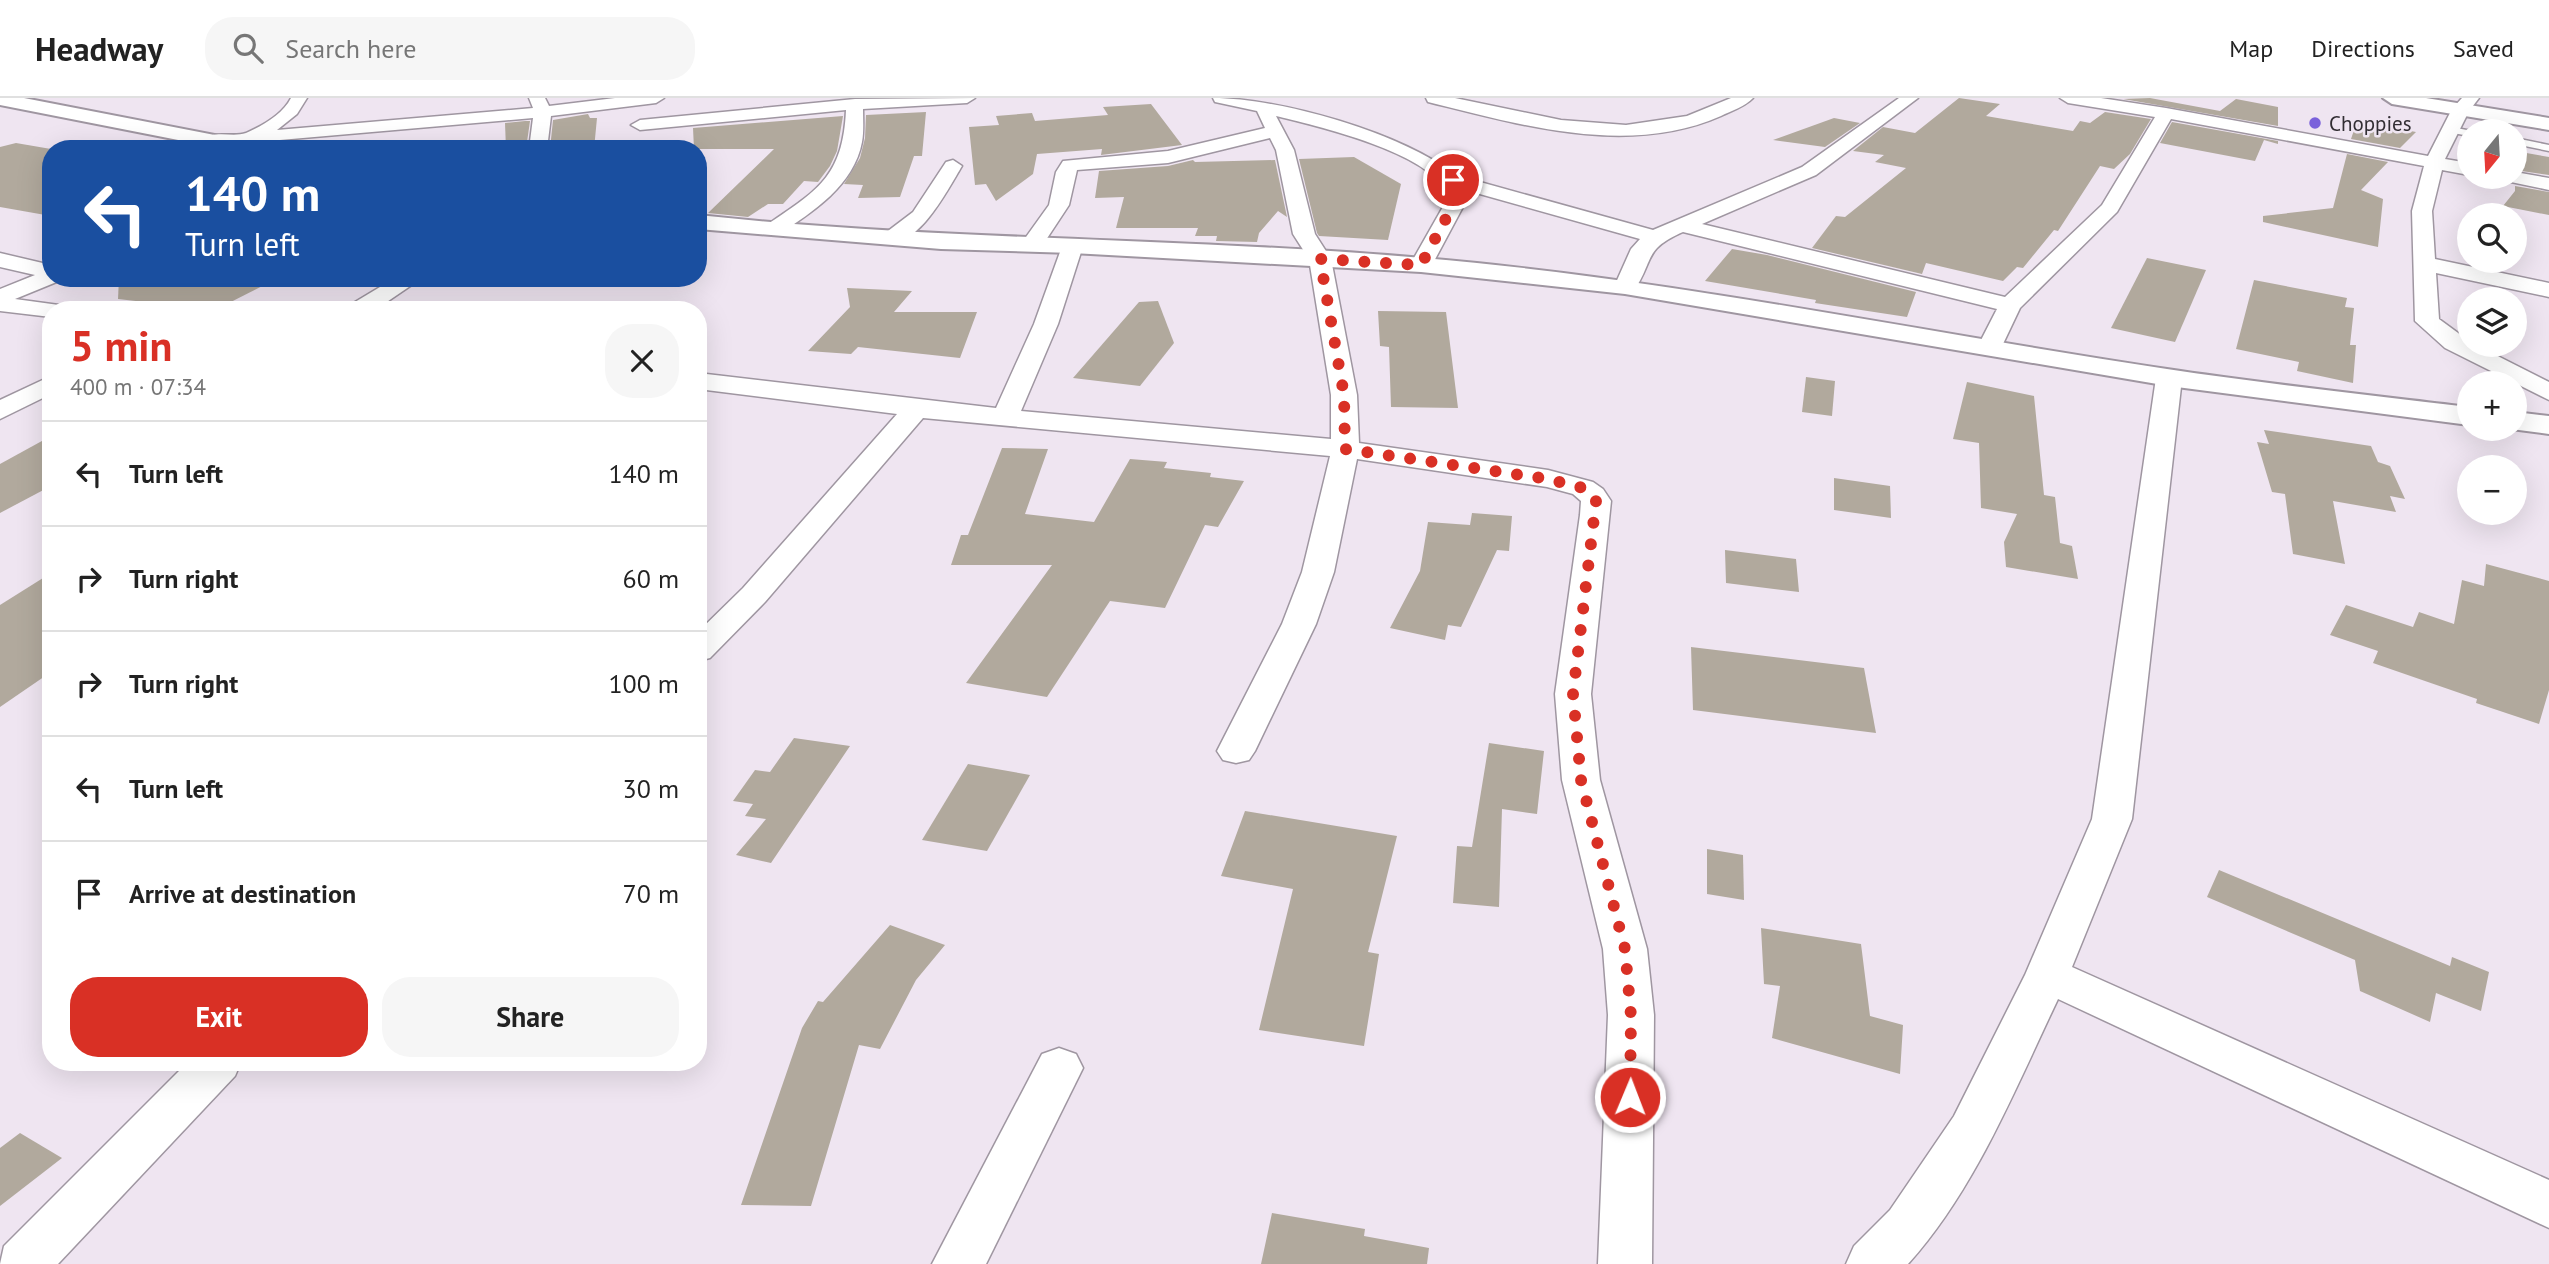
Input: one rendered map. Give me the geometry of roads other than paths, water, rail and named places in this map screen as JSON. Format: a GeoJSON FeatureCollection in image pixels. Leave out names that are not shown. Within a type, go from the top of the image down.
{"type":"FeatureCollection","features":[{"type":"Feature","properties":{"kind":"street"},"geometry":{"type":"LineString","coordinates":[[256,140],[283,118],[297,104],[299,98]]}},
{"type":"Feature","properties":{"kind":"street"},"geometry":{"type":"LineString","coordinates":[[275,140],[540,105],[656,98],[632,140]]}},
{"type":"Feature","properties":{"kind":"street"},"geometry":{"type":"LineString","coordinates":[[640,125],[855,104],[967,98]]}},
{"type":"Feature","properties":{"kind":"street"},"geometry":{"type":"LineString","coordinates":[[1221,98],[1397,146],[1434,165],[1453,180],[1655,237]]}},
{"type":"Feature","properties":{"kind":"street"},"geometry":{"type":"LineString","coordinates":[[1434,98],[1533,121],[1608,130],[1689,121],[1745,98]]}},
{"type":"Feature","properties":{"kind":"street"},"geometry":{"type":"LineString","coordinates":[[1625,287],[1642,249],[1655,237],[1809,171],[1910,98]]}},
{"type":"Feature","properties":{"kind":"street"},"geometry":{"type":"LineString","coordinates":[[2068,98],[2166,113],[2457,167]]}},
{"type":"Feature","properties":{"kind":"street"},"geometry":{"type":"LineString","coordinates":[[2392,98],[2466,104],[2549,124]]}},
{"type":"Feature","properties":{"kind":"street"},"geometry":{"type":"LineString","coordinates":[[4,102],[206,140]]}},
{"type":"Feature","properties":{"kind":"street"},"geometry":{"type":"LineString","coordinates":[[772,230],[822,197],[842,168],[853,142],[855,104]]}},
{"type":"Feature","properties":{"kind":"street"},"geometry":{"type":"LineString","coordinates":[[538,140],[540,105]]}},
{"type":"Feature","properties":{"kind":"street"},"geometry":{"type":"LineString","coordinates":[[1236,751],[1298,624],[1318,572],[1345,449],[1344,395],[1320,259],[1304,234],[1285,150],[1264,109]]}},
{"type":"Feature","properties":{"kind":"street"},"geometry":{"type":"LineString","coordinates":[[1990,346],[2010,305],[2110,208],[2166,113]]}},
{"type":"Feature","properties":{"kind":"street"},"geometry":{"type":"LineString","coordinates":[[1032,244],[1059,205],[1070,165],[1089,161],[1168,157],[1275,131]]}},
{"type":"Feature","properties":{"kind":"street"},"geometry":{"type":"LineString","coordinates":[[2457,135],[2434,162],[2421,211],[2426,264],[2427,321],[2437,331],[2465,349],[2549,392]]}},
{"type":"Feature","properties":{"kind":"street"},"geometry":{"type":"LineString","coordinates":[[891,238],[921,216],[953,166]]}},
{"type":"Feature","properties":{"kind":"street"},"geometry":{"type":"LineString","coordinates":[[1421,265],[1457,198],[1453,180]]}},
{"type":"Feature","properties":{"kind":"street"},"geometry":{"type":"LineString","coordinates":[[2527,180],[2549,184]]}},
{"type":"Feature","properties":{"kind":"street"},"geometry":{"type":"LineString","coordinates":[[707,223],[891,238],[1421,265],[1625,287],[2169,378],[2457,414]]}},
{"type":"Feature","properties":{"kind":"street"},"geometry":{"type":"LineString","coordinates":[[1678,225],[2010,305]]}},
{"type":"Feature","properties":{"kind":"street"},"geometry":{"type":"LineString","coordinates":[[1005,417],[1046,324],[1072,246]]}},
{"type":"Feature","properties":{"kind":"street"},"geometry":{"type":"LineString","coordinates":[[0,260],[42,272]]}},
{"type":"Feature","properties":{"kind":"street"},"geometry":{"type":"LineString","coordinates":[[2426,264],[2549,290]]}},
{"type":"Feature","properties":{"kind":"street"},"geometry":{"type":"LineString","coordinates":[[0,297],[42,278]]}},
{"type":"Feature","properties":{"kind":"street"},"geometry":{"type":"LineString","coordinates":[[373,301],[396,287]]}},
{"type":"Feature","properties":{"kind":"street"},"geometry":{"type":"LineString","coordinates":[[0,304],[42,309]]}},
{"type":"Feature","properties":{"kind":"street"},"geometry":{"type":"LineString","coordinates":[[1873,1264],[1908,1227],[1971,1132],[2047,975],[2112,819],[2169,378]]}},
{"type":"Feature","properties":{"kind":"street"},"geometry":{"type":"LineString","coordinates":[[707,382],[916,409],[1345,449],[1548,479],[1583,488],[1592,495],[1596,501],[1573,694],[1581,780],[1626,962],[1631,1016],[1629,1205],[1625,1264]]}},
{"type":"Feature","properties":{"kind":"street"},"geometry":{"type":"LineString","coordinates":[[0,411],[42,389]]}},
{"type":"Feature","properties":{"kind":"street"},"geometry":{"type":"LineString","coordinates":[[707,642],[770,577],[916,409]]}},
{"type":"Feature","properties":{"kind":"street"},"geometry":{"type":"LineString","coordinates":[[2527,422],[2549,425]]}},
{"type":"Feature","properties":{"kind":"street"},"geometry":{"type":"LineString","coordinates":[[2047,975],[2549,1205]]}},
{"type":"Feature","properties":{"kind":"street"},"geometry":{"type":"LineString","coordinates":[[959,1264],[1059,1068]]}},
{"type":"Feature","properties":{"kind":"street"},"geometry":{"type":"LineString","coordinates":[[23,1264],[209,1071]]}},
{"type":"Feature","properties":{"kind":"lane"},"geometry":{"type":"LineString","coordinates":[[2527,143],[2549,148]]}},
{"type":"Feature","properties":{"kind":"place","name":"Choppies"},"geometry":{"type":"Point","coordinates":[2315,123]}}]}
